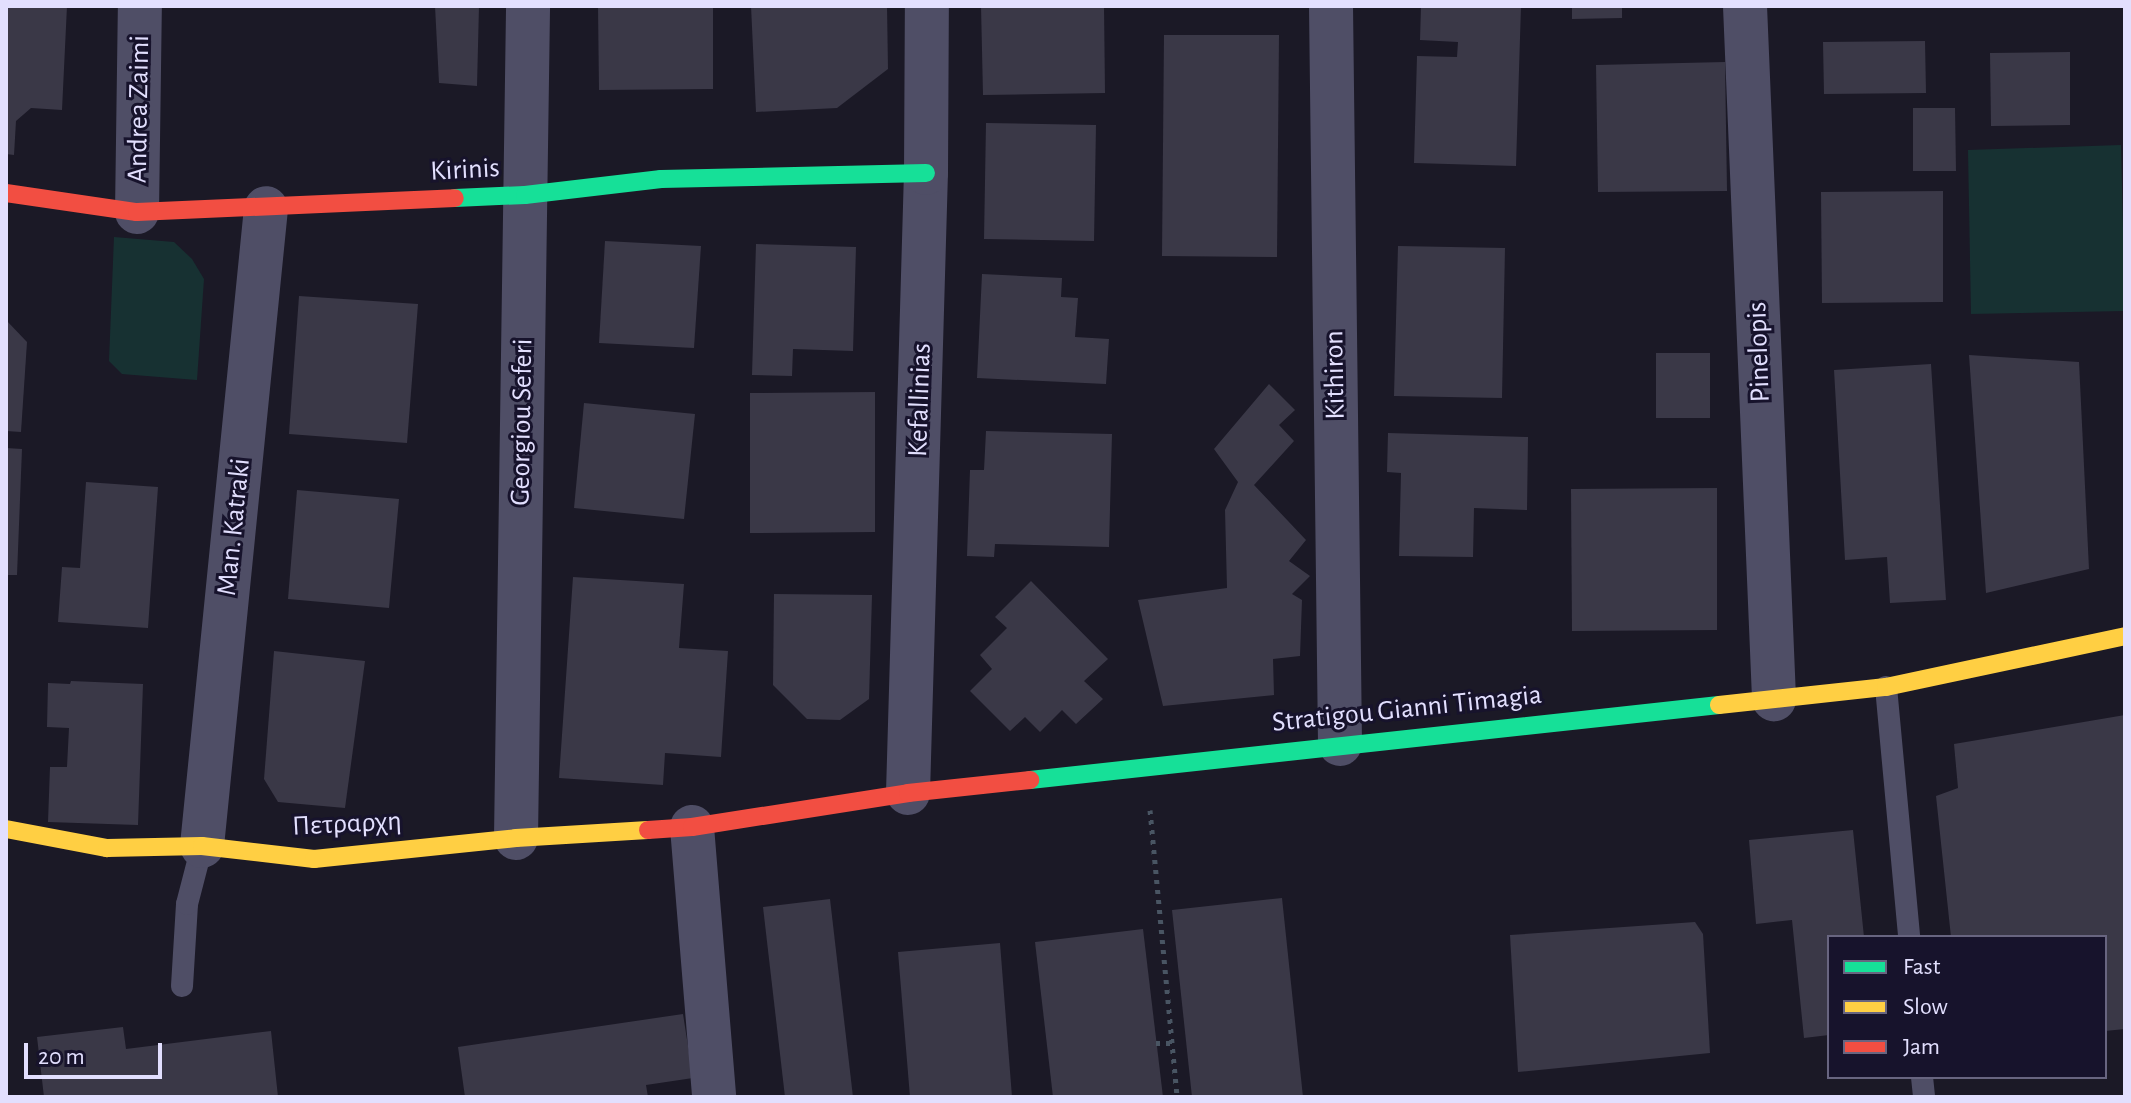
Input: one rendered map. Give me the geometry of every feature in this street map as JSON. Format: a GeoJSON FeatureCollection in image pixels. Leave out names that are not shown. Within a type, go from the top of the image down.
{"type":"FeatureCollection","features":[{"type":"Feature","properties":{"kind":"street","name":"Andrea Zaimi"},"geometry":{"type":"LineString","coordinates":[[137,212],[140,6]]}},
{"type":"Feature","properties":{"kind":"street","name":"Georgiou Seferi"},"geometry":{"type":"LineString","coordinates":[[516,838],[528,6]]}},
{"type":"Feature","properties":{"kind":"street","name":"Kefallinias"},"geometry":{"type":"LineString","coordinates":[[908,793],[926,173],[927,6]]}},
{"type":"Feature","properties":{"kind":"street","name":"Kithiron"},"geometry":{"type":"LineString","coordinates":[[1331,6],[1340,744]]}},
{"type":"Feature","properties":{"kind":"street","name":"Pinelopis"},"geometry":{"type":"LineString","coordinates":[[1745,6],[1774,699]]}},
{"type":"Feature","properties":{"kind":"street","name":"Kirinis"},"geometry":{"type":"LineString","coordinates":[[6,193],[137,212],[525,195],[661,179],[926,173]]}},
{"type":"Feature","properties":{"kind":"street","name":"Man. Katraki"},"geometry":{"type":"LineString","coordinates":[[202,846],[266,208]]}},
{"type":"Feature","properties":{"kind":"street","name":"Stratigou Gianni Timagia"},"geometry":{"type":"LineString","coordinates":[[692,827],[908,793],[1146,765],[1886,687],[2125,636]]}},
{"type":"Feature","properties":{"kind":"street","name":"Πετραρχη"},"geometry":{"type":"LineString","coordinates":[[6,829],[107,848],[202,846],[314,859],[516,838],[692,827]]}},
{"type":"Feature","properties":{"kind":"street"},"geometry":{"type":"LineString","coordinates":[[692,827],[714,1097]]}},
{"type":"Feature","properties":{"kind":"lane"},"geometry":{"type":"LineString","coordinates":[[1886,687],[1909,935]]}},
{"type":"Feature","properties":{"kind":"lane"},"geometry":{"type":"LineString","coordinates":[[182,986],[187,904],[202,846]]}},
{"type":"Feature","properties":{"kind":"path"},"geometry":{"type":"LineString","coordinates":[[1146,765],[1177,1097]]}},
{"type":"Feature","properties":{"kind":"path"},"geometry":{"type":"LineString","coordinates":[[1156,1043],[1172,1043]]}},
{"type":"Feature","properties":{"kind":"green space"},"geometry":{"type":"Polygon","coordinates":[[[2121,145],[2125,311],[1971,314],[1968,150],[2121,145]]]}},
{"type":"Feature","properties":{"kind":"green space"},"geometry":{"type":"Polygon","coordinates":[[[114,237],[174,242],[192,259],[204,279],[197,380],[122,374],[109,361],[114,237]]]}},
{"type":"Feature","properties":{"kind":"building"},"geometry":{"type":"Polygon","coordinates":[[[6,6],[67,6],[62,110],[31,108],[16,121],[14,155],[6,154],[6,6]]]}},
{"type":"Feature","properties":{"kind":"building"},"geometry":{"type":"Polygon","coordinates":[[[435,6],[479,6],[477,86],[439,83],[435,6]]]}},
{"type":"Feature","properties":{"kind":"building"},"geometry":{"type":"Polygon","coordinates":[[[598,6],[713,6],[713,89],[599,90],[598,6]]]}},
{"type":"Feature","properties":{"kind":"building"},"geometry":{"type":"Polygon","coordinates":[[[751,6],[887,6],[888,69],[837,108],[756,112],[751,6]]]}},
{"type":"Feature","properties":{"kind":"building"},"geometry":{"type":"Polygon","coordinates":[[[981,6],[1104,6],[1105,93],[983,95],[981,6]]]}},
{"type":"Feature","properties":{"kind":"building"},"geometry":{"type":"Polygon","coordinates":[[[1421,6],[1521,6],[1516,166],[1414,163],[1417,56],[1457,57],[1458,42],[1420,40],[1421,6]]]}},
{"type":"Feature","properties":{"kind":"building"},"geometry":{"type":"Polygon","coordinates":[[[1572,6],[1622,6],[1622,18],[1572,19],[1572,6]]]}},
{"type":"Feature","properties":{"kind":"building"},"geometry":{"type":"Polygon","coordinates":[[[1164,35],[1279,35],[1277,257],[1162,256],[1164,35]]]}},
{"type":"Feature","properties":{"kind":"building"},"geometry":{"type":"Polygon","coordinates":[[[1925,41],[1926,93],[1824,94],[1823,42],[1925,41]]]}},
{"type":"Feature","properties":{"kind":"building"},"geometry":{"type":"Polygon","coordinates":[[[2070,52],[2070,125],[1991,126],[1990,53],[2070,52]]]}},
{"type":"Feature","properties":{"kind":"building"},"geometry":{"type":"Polygon","coordinates":[[[1725,62],[1727,191],[1598,192],[1596,65],[1725,62]]]}},
{"type":"Feature","properties":{"kind":"building"},"geometry":{"type":"Polygon","coordinates":[[[1913,108],[1955,108],[1956,171],[1913,171],[1913,108]]]}},
{"type":"Feature","properties":{"kind":"building"},"geometry":{"type":"Polygon","coordinates":[[[986,123],[1096,125],[1094,241],[984,239],[986,123]]]}},
{"type":"Feature","properties":{"kind":"building"},"geometry":{"type":"Polygon","coordinates":[[[1943,191],[1943,302],[1822,303],[1821,192],[1943,191]]]}},
{"type":"Feature","properties":{"kind":"building"},"geometry":{"type":"Polygon","coordinates":[[[605,241],[701,246],[694,348],[599,343],[605,241]]]}},
{"type":"Feature","properties":{"kind":"building"},"geometry":{"type":"Polygon","coordinates":[[[756,244],[856,247],[853,351],[793,349],[792,376],[752,375],[756,244]]]}},
{"type":"Feature","properties":{"kind":"building"},"geometry":{"type":"Polygon","coordinates":[[[1398,246],[1505,248],[1502,398],[1394,396],[1398,246]]]}},
{"type":"Feature","properties":{"kind":"building"},"geometry":{"type":"Polygon","coordinates":[[[982,274],[1062,278],[1061,297],[1078,298],[1075,337],[1109,339],[1106,384],[977,378],[982,274]]]}},
{"type":"Feature","properties":{"kind":"building"},"geometry":{"type":"Polygon","coordinates":[[[299,296],[418,304],[407,443],[289,434],[299,296]]]}},
{"type":"Feature","properties":{"kind":"building"},"geometry":{"type":"Polygon","coordinates":[[[6,320],[27,342],[21,432],[6,431],[6,320]]]}},
{"type":"Feature","properties":{"kind":"building"},"geometry":{"type":"Polygon","coordinates":[[[1656,353],[1710,353],[1710,418],[1656,418],[1656,353]]]}},
{"type":"Feature","properties":{"kind":"building"},"geometry":{"type":"Polygon","coordinates":[[[1969,355],[2079,362],[2089,569],[1986,593],[1969,355]]]}},
{"type":"Feature","properties":{"kind":"building"},"geometry":{"type":"Polygon","coordinates":[[[1931,364],[1946,600],[1890,603],[1887,557],[1845,560],[1834,370],[1931,364]]]}},
{"type":"Feature","properties":{"kind":"building"},"geometry":{"type":"Polygon","coordinates":[[[1269,384],[1295,410],[1279,425],[1294,441],[1254,485],[1306,540],[1289,561],[1310,576],[1292,594],[1302,600],[1300,656],[1273,659],[1274,695],[1163,706],[1138,600],[1227,588],[1225,510],[1238,482],[1214,449],[1269,384]]]}},
{"type":"Feature","properties":{"kind":"building"},"geometry":{"type":"Polygon","coordinates":[[[875,392],[875,532],[750,533],[750,393],[875,392]]]}},
{"type":"Feature","properties":{"kind":"building"},"geometry":{"type":"Polygon","coordinates":[[[584,403],[695,414],[684,519],[574,508],[584,403]]]}},
{"type":"Feature","properties":{"kind":"building"},"geometry":{"type":"Polygon","coordinates":[[[986,431],[1112,434],[1109,547],[995,544],[994,557],[967,556],[970,470],[984,470],[986,431]]]}},
{"type":"Feature","properties":{"kind":"building"},"geometry":{"type":"Polygon","coordinates":[[[1388,433],[1528,437],[1527,510],[1474,508],[1473,557],[1399,556],[1401,473],[1387,472],[1388,433]]]}},
{"type":"Feature","properties":{"kind":"building"},"geometry":{"type":"Polygon","coordinates":[[[6,448],[22,449],[17,575],[6,575],[6,448]]]}},
{"type":"Feature","properties":{"kind":"building"},"geometry":{"type":"Polygon","coordinates":[[[86,482],[158,487],[148,628],[58,622],[62,567],[80,568],[86,482]]]}},
{"type":"Feature","properties":{"kind":"building"},"geometry":{"type":"Polygon","coordinates":[[[1717,488],[1717,630],[1572,631],[1571,489],[1717,488]]]}},
{"type":"Feature","properties":{"kind":"building"},"geometry":{"type":"Polygon","coordinates":[[[297,490],[399,499],[389,608],[288,599],[297,490]]]}},
{"type":"Feature","properties":{"kind":"building"},"geometry":{"type":"Polygon","coordinates":[[[573,577],[684,584],[679,648],[728,651],[721,757],[665,753],[663,785],[559,778],[573,577]]]}},
{"type":"Feature","properties":{"kind":"building"},"geometry":{"type":"Polygon","coordinates":[[[1031,581],[1108,659],[1084,681],[1103,699],[1076,724],[1062,710],[1040,732],[1025,717],[1010,731],[970,691],[992,669],[980,655],[1007,628],[995,617],[1031,581]]]}},
{"type":"Feature","properties":{"kind":"building"},"geometry":{"type":"Polygon","coordinates":[[[774,594],[872,595],[869,699],[840,720],[807,719],[773,685],[774,594]]]}},
{"type":"Feature","properties":{"kind":"building"},"geometry":{"type":"Polygon","coordinates":[[[274,651],[365,661],[345,808],[278,802],[264,779],[274,651]]]}},
{"type":"Feature","properties":{"kind":"building"},"geometry":{"type":"Polygon","coordinates":[[[71,681],[143,684],[138,825],[48,822],[50,767],[67,767],[69,728],[47,727],[48,683],[70,684],[71,681]]]}},
{"type":"Feature","properties":{"kind":"building"},"geometry":{"type":"Polygon","coordinates":[[[2125,715],[2125,1029],[2107,1031],[2107,935],[1951,935],[1936,796],[1958,788],[1954,744],[2125,715]]]}},
{"type":"Feature","properties":{"kind":"building"},"geometry":{"type":"Polygon","coordinates":[[[1853,830],[1864,935],[1827,935],[1827,1035],[1804,1038],[1792,920],[1756,924],[1749,840],[1853,830]]]}},
{"type":"Feature","properties":{"kind":"building"},"geometry":{"type":"Polygon","coordinates":[[[1282,898],[1303,1097],[1192,1097],[1172,910],[1282,898]]]}},
{"type":"Feature","properties":{"kind":"building"},"geometry":{"type":"Polygon","coordinates":[[[830,899],[853,1097],[785,1097],[763,907],[830,899]]]}},
{"type":"Feature","properties":{"kind":"building"},"geometry":{"type":"Polygon","coordinates":[[[1695,922],[1703,934],[1710,1053],[1518,1072],[1510,935],[1695,922]]]}},
{"type":"Feature","properties":{"kind":"building"},"geometry":{"type":"Polygon","coordinates":[[[1143,929],[1163,1097],[1053,1097],[1035,942],[1143,929]]]}},
{"type":"Feature","properties":{"kind":"building"},"geometry":{"type":"Polygon","coordinates":[[[1000,943],[1012,1097],[910,1097],[898,952],[1000,943]]]}},
{"type":"Feature","properties":{"kind":"building"},"geometry":{"type":"Polygon","coordinates":[[[683,1014],[693,1078],[646,1085],[648,1097],[465,1097],[458,1047],[683,1014]]]}},
{"type":"Feature","properties":{"kind":"building"},"geometry":{"type":"Polygon","coordinates":[[[123,1027],[126,1049],[271,1031],[278,1097],[44,1097],[37,1037],[123,1027]]]}},
{"type":"Feature","properties":{"kind":"traffic: fast"},"geometry":{"type":"LineString","coordinates":[[455,198],[525,195],[661,179],[926,173]]}},
{"type":"Feature","properties":{"kind":"traffic: fast"},"geometry":{"type":"LineString","coordinates":[[1030,780],[1719,705]]}},
{"type":"Feature","properties":{"kind":"traffic: slow"},"geometry":{"type":"LineString","coordinates":[[1719,705],[1886,687],[2125,636]]}},
{"type":"Feature","properties":{"kind":"traffic: slow"},"geometry":{"type":"LineString","coordinates":[[6,829],[107,848],[202,846],[314,859],[516,838],[648,830]]}},
{"type":"Feature","properties":{"kind":"traffic: jam"},"geometry":{"type":"LineString","coordinates":[[6,193],[137,212],[455,198]]}},
{"type":"Feature","properties":{"kind":"traffic: jam"},"geometry":{"type":"LineString","coordinates":[[648,830],[692,827],[908,793],[1030,780]]}}]}
